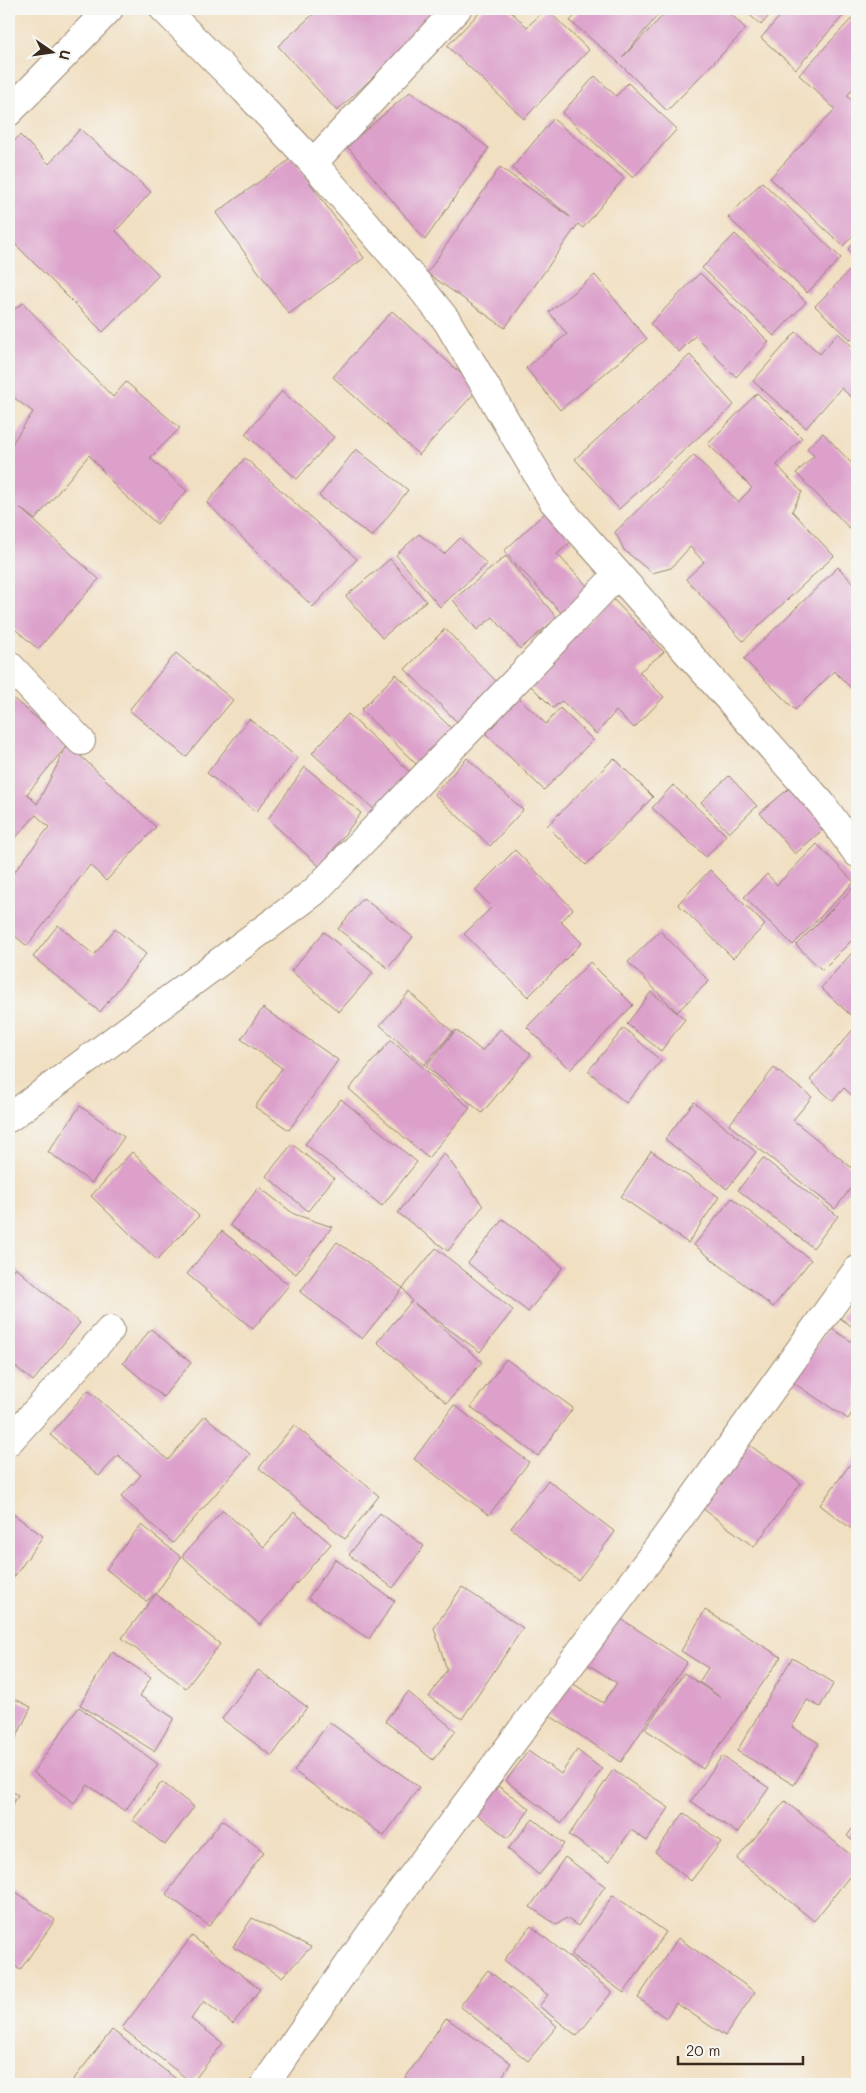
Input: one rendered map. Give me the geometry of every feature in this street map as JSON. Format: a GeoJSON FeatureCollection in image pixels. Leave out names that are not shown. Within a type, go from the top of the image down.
{"type":"FeatureCollection","features":[{"type":"Feature","properties":{"kind":"street"},"geometry":{"type":"LineString","coordinates":[[9,112],[110,9]]}},
{"type":"Feature","properties":{"kind":"street"},"geometry":{"type":"LineString","coordinates":[[164,9],[246,90],[418,283],[448,321],[553,501],[822,803],[857,853]]}},
{"type":"Feature","properties":{"kind":"street"},"geometry":{"type":"LineString","coordinates":[[313,163],[456,9]]}},
{"type":"Feature","properties":{"kind":"street"},"geometry":{"type":"LineString","coordinates":[[9,1118],[314,892],[617,575]]}},
{"type":"Feature","properties":{"kind":"street"},"geometry":{"type":"LineString","coordinates":[[9,664],[81,741]]}},
{"type":"Feature","properties":{"kind":"street"},"geometry":{"type":"LineString","coordinates":[[265,2084],[387,1910],[660,1545],[857,1270]]}},
{"type":"Feature","properties":{"kind":"street"},"geometry":{"type":"LineString","coordinates":[[9,1441],[110,1330]]}},
{"type":"Feature","properties":{"kind":"building"},"geometry":{"type":"Polygon","coordinates":[[[319,9],[426,9],[435,19],[337,111],[278,46],[319,9]]]}},
{"type":"Feature","properties":{"kind":"building"},"geometry":{"type":"Polygon","coordinates":[[[483,9],[508,9],[527,27],[546,9],[589,50],[524,119],[447,46],[483,9]]]}},
{"type":"Feature","properties":{"kind":"building"},"geometry":{"type":"Polygon","coordinates":[[[581,9],[663,9],[622,58],[669,9],[726,9],[746,29],[667,111],[618,62],[570,21],[581,9]]]}},
{"type":"Feature","properties":{"kind":"building"},"geometry":{"type":"Polygon","coordinates":[[[743,9],[775,9],[761,25],[743,9]]]}},
{"type":"Feature","properties":{"kind":"building"},"geometry":{"type":"Polygon","coordinates":[[[786,9],[849,9],[796,69],[761,38],[786,9]]]}},
{"type":"Feature","properties":{"kind":"building"},"geometry":{"type":"Polygon","coordinates":[[[857,13],[857,84],[847,96],[857,105],[857,231],[843,246],[770,178],[835,109],[799,75],[857,13]]]}},
{"type":"Feature","properties":{"kind":"building"},"geometry":{"type":"Polygon","coordinates":[[[595,76],[616,96],[628,83],[677,129],[633,178],[562,113],[595,76]]]}},
{"type":"Feature","properties":{"kind":"building"},"geometry":{"type":"Polygon","coordinates":[[[410,92],[489,148],[425,240],[347,146],[410,92]]]}},
{"type":"Feature","properties":{"kind":"building"},"geometry":{"type":"Polygon","coordinates":[[[553,119],[624,178],[583,228],[578,224],[505,328],[427,273],[500,167],[570,217],[512,168],[553,119]]]}},
{"type":"Feature","properties":{"kind":"building"},"geometry":{"type":"Polygon","coordinates":[[[80,129],[151,192],[116,231],[159,275],[103,332],[12,241],[9,244],[9,147],[20,135],[49,164],[80,129]]]}},
{"type":"Feature","properties":{"kind":"building"},"geometry":{"type":"Polygon","coordinates":[[[292,158],[364,258],[289,314],[216,213],[292,158]]]}},
{"type":"Feature","properties":{"kind":"building"},"geometry":{"type":"Polygon","coordinates":[[[762,182],[841,258],[807,293],[728,217],[762,182]]]}},
{"type":"Feature","properties":{"kind":"building"},"geometry":{"type":"Polygon","coordinates":[[[735,234],[806,302],[774,336],[702,268],[735,234]]]}},
{"type":"Feature","properties":{"kind":"building"},"geometry":{"type":"Polygon","coordinates":[[[857,239],[857,258],[848,249],[857,239]]]}},
{"type":"Feature","properties":{"kind":"building"},"geometry":{"type":"Polygon","coordinates":[[[854,266],[857,268],[857,334],[851,340],[815,306],[854,266]]]}},
{"type":"Feature","properties":{"kind":"building"},"geometry":{"type":"Polygon","coordinates":[[[700,273],[769,342],[736,377],[695,336],[679,352],[650,324],[700,273]]]}},
{"type":"Feature","properties":{"kind":"building"},"geometry":{"type":"Polygon","coordinates":[[[595,275],[647,339],[560,410],[526,368],[567,334],[549,312],[595,275]]]}},
{"type":"Feature","properties":{"kind":"building"},"geometry":{"type":"Polygon","coordinates":[[[23,303],[113,397],[126,382],[180,428],[150,458],[187,491],[157,524],[119,490],[89,455],[35,520],[20,508],[99,579],[38,649],[9,624],[9,448],[33,412],[9,394],[9,313],[23,303]]]}},
{"type":"Feature","properties":{"kind":"building"},"geometry":{"type":"Polygon","coordinates":[[[392,311],[478,389],[419,455],[333,377],[392,311]]]}},
{"type":"Feature","properties":{"kind":"building"},"geometry":{"type":"Polygon","coordinates":[[[796,332],[820,354],[838,333],[857,351],[856,401],[841,388],[806,428],[753,381],[796,332]]]}},
{"type":"Feature","properties":{"kind":"building"},"geometry":{"type":"Polygon","coordinates":[[[690,355],[734,405],[619,509],[575,459],[690,355]]]}},
{"type":"Feature","properties":{"kind":"building"},"geometry":{"type":"Polygon","coordinates":[[[282,391],[334,437],[297,479],[245,434],[282,391]]]}},
{"type":"Feature","properties":{"kind":"building"},"geometry":{"type":"Polygon","coordinates":[[[757,393],[802,438],[777,465],[802,492],[792,511],[834,556],[743,641],[686,579],[704,562],[690,547],[671,568],[652,573],[624,550],[615,532],[694,455],[738,502],[752,488],[708,444],[757,393]]]}},
{"type":"Feature","properties":{"kind":"building"},"geometry":{"type":"Polygon","coordinates":[[[823,433],[856,468],[857,466],[857,536],[796,473],[814,456],[807,448],[823,433]]]}},
{"type":"Feature","properties":{"kind":"building"},"geometry":{"type":"Polygon","coordinates":[[[356,449],[408,490],[372,537],[319,496],[356,449]]]}},
{"type":"Feature","properties":{"kind":"building"},"geometry":{"type":"Polygon","coordinates":[[[245,458],[357,559],[313,607],[207,503],[245,458]]]}},
{"type":"Feature","properties":{"kind":"building"},"geometry":{"type":"Polygon","coordinates":[[[547,511],[573,540],[557,554],[592,591],[565,617],[504,551],[547,511]]]}},
{"type":"Feature","properties":{"kind":"building"},"geometry":{"type":"Polygon","coordinates":[[[419,534],[444,554],[460,538],[487,564],[440,607],[396,555],[419,534]]]}},
{"type":"Feature","properties":{"kind":"building"},"geometry":{"type":"Polygon","coordinates":[[[506,556],[557,618],[520,649],[493,617],[477,630],[453,600],[506,556]]]}},
{"type":"Feature","properties":{"kind":"building"},"geometry":{"type":"Polygon","coordinates":[[[390,559],[426,601],[382,638],[346,596],[390,559]]]}},
{"type":"Feature","properties":{"kind":"building"},"geometry":{"type":"Polygon","coordinates":[[[838,567],[857,587],[857,694],[834,671],[795,710],[744,659],[838,567]]]}},
{"type":"Feature","properties":{"kind":"building"},"geometry":{"type":"Polygon","coordinates":[[[613,599],[664,652],[639,672],[664,697],[634,728],[616,711],[596,734],[562,701],[553,708],[523,678],[613,599]]]}},
{"type":"Feature","properties":{"kind":"building"},"geometry":{"type":"Polygon","coordinates":[[[445,629],[503,688],[463,728],[405,669],[445,629]]]}},
{"type":"Feature","properties":{"kind":"building"},"geometry":{"type":"Polygon","coordinates":[[[176,653],[233,700],[186,757],[129,710],[176,653]]]}},
{"type":"Feature","properties":{"kind":"building"},"geometry":{"type":"Polygon","coordinates":[[[396,674],[452,729],[417,765],[361,710],[396,674]]]}},
{"type":"Feature","properties":{"kind":"building"},"geometry":{"type":"Polygon","coordinates":[[[9,695],[68,744],[156,827],[106,881],[90,865],[27,946],[9,931],[9,879],[49,827],[36,815],[9,845],[9,695]],[[68,744],[27,794],[37,804],[68,744]]]}},
{"type":"Feature","properties":{"kind":"building"},"geometry":{"type":"Polygon","coordinates":[[[517,696],[546,724],[560,708],[593,740],[544,790],[483,731],[517,696]]]}},
{"type":"Feature","properties":{"kind":"building"},"geometry":{"type":"Polygon","coordinates":[[[348,714],[412,774],[377,812],[312,753],[348,714]]]}},
{"type":"Feature","properties":{"kind":"building"},"geometry":{"type":"Polygon","coordinates":[[[249,719],[298,758],[256,812],[207,773],[249,719]]]}},
{"type":"Feature","properties":{"kind":"building"},"geometry":{"type":"Polygon","coordinates":[[[467,758],[523,810],[490,846],[434,794],[467,758]]]}},
{"type":"Feature","properties":{"kind":"building"},"geometry":{"type":"Polygon","coordinates":[[[614,758],[653,797],[586,865],[547,826],[614,758]]]}},
{"type":"Feature","properties":{"kind":"building"},"geometry":{"type":"Polygon","coordinates":[[[305,767],[361,813],[320,867],[268,819],[305,767]]]}},
{"type":"Feature","properties":{"kind":"building"},"geometry":{"type":"Polygon","coordinates":[[[729,776],[757,806],[729,833],[701,802],[729,776]]]}},
{"type":"Feature","properties":{"kind":"building"},"geometry":{"type":"Polygon","coordinates":[[[673,785],[726,835],[706,857],[652,808],[673,785]]]}},
{"type":"Feature","properties":{"kind":"building"},"geometry":{"type":"Polygon","coordinates":[[[793,785],[828,825],[795,854],[760,813],[793,785]]]}},
{"type":"Feature","properties":{"kind":"building"},"geometry":{"type":"Polygon","coordinates":[[[817,844],[854,882],[793,945],[744,897],[767,874],[777,885],[817,844]]]}},
{"type":"Feature","properties":{"kind":"building"},"geometry":{"type":"Polygon","coordinates":[[[515,850],[573,909],[561,922],[582,943],[528,997],[464,934],[492,907],[475,890],[515,850]]]}},
{"type":"Feature","properties":{"kind":"building"},"geometry":{"type":"Polygon","coordinates":[[[710,870],[765,925],[733,958],[678,904],[710,870]]]}},
{"type":"Feature","properties":{"kind":"building"},"geometry":{"type":"Polygon","coordinates":[[[854,887],[857,891],[857,935],[822,970],[796,945],[854,887]]]}},
{"type":"Feature","properties":{"kind":"building"},"geometry":{"type":"Polygon","coordinates":[[[363,898],[413,937],[388,968],[338,929],[363,898]]]}},
{"type":"Feature","properties":{"kind":"building"},"geometry":{"type":"Polygon","coordinates":[[[58,925],[94,955],[115,929],[146,954],[100,1012],[33,957],[58,925]]]}},
{"type":"Feature","properties":{"kind":"building"},"geometry":{"type":"Polygon","coordinates":[[[660,931],[709,981],[677,1012],[628,962],[660,931]]]}},
{"type":"Feature","properties":{"kind":"building"},"geometry":{"type":"Polygon","coordinates":[[[324,932],[373,973],[339,1012],[291,971],[324,932]]]}},
{"type":"Feature","properties":{"kind":"building"},"geometry":{"type":"Polygon","coordinates":[[[857,947],[857,1021],[821,988],[857,947]]]}},
{"type":"Feature","properties":{"kind":"building"},"geometry":{"type":"Polygon","coordinates":[[[590,962],[633,1005],[570,1070],[527,1027],[590,962]]]}},
{"type":"Feature","properties":{"kind":"building"},"geometry":{"type":"Polygon","coordinates":[[[409,992],[453,1032],[424,1065],[380,1025],[409,992]]]}},
{"type":"Feature","properties":{"kind":"building"},"geometry":{"type":"Polygon","coordinates":[[[651,992],[685,1019],[661,1051],[627,1024],[651,992]]]}},
{"type":"Feature","properties":{"kind":"building"},"geometry":{"type":"Polygon","coordinates":[[[263,1008],[338,1060],[289,1130],[255,1107],[282,1068],[241,1039],[263,1008]]]}},
{"type":"Feature","properties":{"kind":"building"},"geometry":{"type":"Polygon","coordinates":[[[856,1026],[857,1100],[844,1088],[833,1101],[810,1080],[856,1026]]]}},
{"type":"Feature","properties":{"kind":"building"},"geometry":{"type":"Polygon","coordinates":[[[624,1028],[661,1061],[626,1103],[588,1071],[624,1028]]]}},
{"type":"Feature","properties":{"kind":"building"},"geometry":{"type":"Polygon","coordinates":[[[500,1029],[531,1054],[482,1113],[426,1066],[456,1030],[482,1051],[500,1029]]]}},
{"type":"Feature","properties":{"kind":"building"},"geometry":{"type":"Polygon","coordinates":[[[391,1040],[470,1108],[428,1158],[349,1089],[391,1040]]]}},
{"type":"Feature","properties":{"kind":"building"},"geometry":{"type":"Polygon","coordinates":[[[774,1068],[812,1097],[793,1120],[857,1172],[857,1180],[835,1209],[729,1125],[774,1068]]]}},
{"type":"Feature","properties":{"kind":"building"},"geometry":{"type":"Polygon","coordinates":[[[341,1099],[417,1162],[382,1206],[305,1144],[341,1099]]]}},
{"type":"Feature","properties":{"kind":"building"},"geometry":{"type":"Polygon","coordinates":[[[694,1102],[756,1152],[727,1189],[665,1139],[694,1102]]]}},
{"type":"Feature","properties":{"kind":"building"},"geometry":{"type":"Polygon","coordinates":[[[80,1106],[124,1137],[92,1183],[48,1152],[80,1106]]]}},
{"type":"Feature","properties":{"kind":"building"},"geometry":{"type":"Polygon","coordinates":[[[292,1144],[334,1178],[308,1211],[266,1176],[292,1144]]]}},
{"type":"Feature","properties":{"kind":"building"},"geometry":{"type":"Polygon","coordinates":[[[651,1151],[719,1197],[688,1243],[621,1197],[651,1151]]]}},
{"type":"Feature","properties":{"kind":"building"},"geometry":{"type":"Polygon","coordinates":[[[132,1152],[199,1216],[157,1260],[91,1196],[132,1152]]]}},
{"type":"Feature","properties":{"kind":"building"},"geometry":{"type":"Polygon","coordinates":[[[444,1153],[483,1206],[448,1251],[398,1213],[444,1153]]]}},
{"type":"Feature","properties":{"kind":"building"},"geometry":{"type":"Polygon","coordinates":[[[763,1158],[838,1216],[813,1248],[738,1190],[763,1158]]]}},
{"type":"Feature","properties":{"kind":"building"},"geometry":{"type":"Polygon","coordinates":[[[259,1187],[294,1214],[332,1227],[296,1274],[230,1225],[259,1187]]]}},
{"type":"Feature","properties":{"kind":"building"},"geometry":{"type":"Polygon","coordinates":[[[732,1198],[811,1260],[773,1307],[694,1245],[732,1198]]]}},
{"type":"Feature","properties":{"kind":"building"},"geometry":{"type":"Polygon","coordinates":[[[503,1219],[563,1267],[528,1312],[468,1263],[503,1219]]]}},
{"type":"Feature","properties":{"kind":"building"},"geometry":{"type":"Polygon","coordinates":[[[222,1231],[289,1285],[253,1329],[187,1274],[222,1231]]]}},
{"type":"Feature","properties":{"kind":"building"},"geometry":{"type":"Polygon","coordinates":[[[337,1242],[403,1288],[362,1339],[300,1292],[337,1242]]]}},
{"type":"Feature","properties":{"kind":"building"},"geometry":{"type":"Polygon","coordinates":[[[436,1248],[513,1310],[480,1352],[415,1304],[482,1362],[447,1403],[377,1342],[412,1301],[403,1288],[436,1248]]]}},
{"type":"Feature","properties":{"kind":"building"},"geometry":{"type":"Polygon","coordinates":[[[15,1267],[80,1323],[33,1381],[9,1361],[9,1275],[15,1267]]]}},
{"type":"Feature","properties":{"kind":"building"},"geometry":{"type":"Polygon","coordinates":[[[857,1292],[857,1330],[840,1318],[857,1292]]]}},
{"type":"Feature","properties":{"kind":"building"},"geometry":{"type":"Polygon","coordinates":[[[829,1327],[857,1345],[857,1405],[848,1419],[792,1382],[829,1327]]]}},
{"type":"Feature","properties":{"kind":"building"},"geometry":{"type":"Polygon","coordinates":[[[151,1329],[191,1363],[163,1397],[123,1363],[151,1329]]]}},
{"type":"Feature","properties":{"kind":"building"},"geometry":{"type":"Polygon","coordinates":[[[506,1359],[573,1408],[538,1456],[471,1407],[506,1359]]]}},
{"type":"Feature","properties":{"kind":"building"},"geometry":{"type":"Polygon","coordinates":[[[88,1390],[168,1460],[205,1416],[250,1454],[173,1543],[121,1497],[141,1475],[118,1455],[99,1476],[50,1435],[88,1390]]]}},
{"type":"Feature","properties":{"kind":"building"},"geometry":{"type":"Polygon","coordinates":[[[454,1405],[529,1462],[489,1515],[414,1459],[454,1405]]]}},
{"type":"Feature","properties":{"kind":"building"},"geometry":{"type":"Polygon","coordinates":[[[294,1425],[379,1496],[345,1539],[259,1468],[294,1425]]]}},
{"type":"Feature","properties":{"kind":"building"},"geometry":{"type":"Polygon","coordinates":[[[748,1444],[801,1483],[754,1547],[702,1508],[748,1444]]]}},
{"type":"Feature","properties":{"kind":"building"},"geometry":{"type":"Polygon","coordinates":[[[857,1455],[857,1533],[820,1505],[857,1455]]]}},
{"type":"Feature","properties":{"kind":"building"},"geometry":{"type":"Polygon","coordinates":[[[548,1480],[615,1532],[578,1580],[511,1528],[548,1480]]]}},
{"type":"Feature","properties":{"kind":"building"},"geometry":{"type":"Polygon","coordinates":[[[223,1510],[264,1547],[294,1512],[331,1544],[260,1625],[182,1556],[223,1510]]]}},
{"type":"Feature","properties":{"kind":"building"},"geometry":{"type":"Polygon","coordinates":[[[9,1511],[43,1536],[9,1584],[9,1511]]]}},
{"type":"Feature","properties":{"kind":"building"},"geometry":{"type":"Polygon","coordinates":[[[380,1513],[424,1546],[393,1588],[349,1555],[380,1513]]]}},
{"type":"Feature","properties":{"kind":"building"},"geometry":{"type":"Polygon","coordinates":[[[141,1525],[181,1557],[156,1594],[146,1601],[106,1569],[141,1525]]]}},
{"type":"Feature","properties":{"kind":"building"},"geometry":{"type":"Polygon","coordinates":[[[335,1559],[395,1601],[369,1639],[308,1598],[335,1559]]]}},
{"type":"Feature","properties":{"kind":"building"},"geometry":{"type":"Polygon","coordinates":[[[462,1587],[523,1628],[462,1719],[429,1697],[447,1670],[434,1628],[462,1587]]]}},
{"type":"Feature","properties":{"kind":"building"},"geometry":{"type":"Polygon","coordinates":[[[156,1594],[220,1644],[186,1688],[122,1638],[156,1594]]]}},
{"type":"Feature","properties":{"kind":"building"},"geometry":{"type":"Polygon","coordinates":[[[705,1610],[781,1657],[703,1769],[645,1729],[684,1673],[721,1698],[699,1682],[708,1668],[681,1651],[705,1610]]]}},
{"type":"Feature","properties":{"kind":"building"},"geometry":{"type":"Polygon","coordinates":[[[612,1613],[687,1662],[621,1762],[538,1708],[569,1681],[603,1703],[617,1683],[581,1660],[612,1613]]]}},
{"type":"Feature","properties":{"kind":"building"},"geometry":{"type":"Polygon","coordinates":[[[112,1652],[151,1677],[140,1696],[174,1718],[154,1751],[80,1705],[112,1652]]]}},
{"type":"Feature","properties":{"kind":"building"},"geometry":{"type":"Polygon","coordinates":[[[792,1658],[834,1683],[820,1707],[807,1700],[792,1727],[819,1743],[794,1785],[737,1751],[792,1658]]]}},
{"type":"Feature","properties":{"kind":"building"},"geometry":{"type":"Polygon","coordinates":[[[258,1670],[307,1707],[272,1756],[222,1719],[258,1670]]]}},
{"type":"Feature","properties":{"kind":"building"},"geometry":{"type":"Polygon","coordinates":[[[408,1692],[456,1731],[433,1760],[385,1721],[408,1692]]]}},
{"type":"Feature","properties":{"kind":"building"},"geometry":{"type":"Polygon","coordinates":[[[9,1696],[31,1707],[9,1753],[9,1696]]]}},
{"type":"Feature","properties":{"kind":"building"},"geometry":{"type":"Polygon","coordinates":[[[79,1707],[158,1764],[125,1811],[88,1785],[74,1803],[33,1772],[79,1707]]]}},
{"type":"Feature","properties":{"kind":"building"},"geometry":{"type":"Polygon","coordinates":[[[329,1722],[419,1787],[384,1836],[294,1771],[329,1722]]]}},
{"type":"Feature","properties":{"kind":"building"},"geometry":{"type":"Polygon","coordinates":[[[577,1750],[602,1769],[562,1823],[506,1781],[528,1751],[561,1774],[577,1750]]]}},
{"type":"Feature","properties":{"kind":"building"},"geometry":{"type":"Polygon","coordinates":[[[722,1756],[769,1788],[737,1833],[691,1801],[722,1756]]]}},
{"type":"Feature","properties":{"kind":"building"},"geometry":{"type":"Polygon","coordinates":[[[613,1770],[669,1808],[647,1841],[631,1830],[609,1862],[569,1835],[613,1770]]]}},
{"type":"Feature","properties":{"kind":"building"},"geometry":{"type":"Polygon","coordinates":[[[162,1782],[194,1807],[165,1845],[133,1820],[162,1782]]]}},
{"type":"Feature","properties":{"kind":"building"},"geometry":{"type":"Polygon","coordinates":[[[498,1786],[530,1809],[508,1838],[477,1814],[498,1786]]]}},
{"type":"Feature","properties":{"kind":"building"},"geometry":{"type":"Polygon","coordinates":[[[9,1790],[18,1795],[9,1812],[9,1790]]]}},
{"type":"Feature","properties":{"kind":"building"},"geometry":{"type":"Polygon","coordinates":[[[785,1801],[857,1860],[857,1867],[814,1921],[737,1859],[785,1801]]]}},
{"type":"Feature","properties":{"kind":"building"},"geometry":{"type":"Polygon","coordinates":[[[684,1813],[721,1842],[691,1881],[655,1852],[684,1813]]]}},
{"type":"Feature","properties":{"kind":"building"},"geometry":{"type":"Polygon","coordinates":[[[533,1819],[564,1844],[539,1875],[508,1849],[533,1819]]]}},
{"type":"Feature","properties":{"kind":"building"},"geometry":{"type":"Polygon","coordinates":[[[222,1820],[264,1852],[209,1926],[166,1894],[222,1820]]]}},
{"type":"Feature","properties":{"kind":"building"},"geometry":{"type":"Polygon","coordinates":[[[857,1822],[857,1844],[847,1836],[857,1822]]]}},
{"type":"Feature","properties":{"kind":"building"},"geometry":{"type":"Polygon","coordinates":[[[565,1857],[605,1886],[578,1926],[566,1918],[557,1925],[530,1907],[565,1857]]]}},
{"type":"Feature","properties":{"kind":"building"},"geometry":{"type":"Polygon","coordinates":[[[9,1887],[55,1920],[20,1970],[9,1961],[9,1887]]]}},
{"type":"Feature","properties":{"kind":"building"},"geometry":{"type":"Polygon","coordinates":[[[613,1895],[666,1932],[624,1993],[571,1955],[613,1895]]]}},
{"type":"Feature","properties":{"kind":"building"},"geometry":{"type":"Polygon","coordinates":[[[252,1918],[311,1947],[282,1977],[233,1947],[252,1918]]]}},
{"type":"Feature","properties":{"kind":"building"},"geometry":{"type":"Polygon","coordinates":[[[531,1926],[612,1992],[577,2036],[539,2006],[548,1995],[504,1960],[531,1926]]]}},
{"type":"Feature","properties":{"kind":"building"},"geometry":{"type":"Polygon","coordinates":[[[192,1936],[260,1989],[233,2024],[204,2001],[191,2019],[223,2043],[192,2083],[122,2028],[192,1936]]]}},
{"type":"Feature","properties":{"kind":"building"},"geometry":{"type":"Polygon","coordinates":[[[678,1938],[755,1992],[725,2036],[676,2003],[666,2018],[638,1998],[678,1938]]]}},
{"type":"Feature","properties":{"kind":"building"},"geometry":{"type":"Polygon","coordinates":[[[488,1970],[557,2026],[528,2061],[460,2006],[488,1970]]]}},
{"type":"Feature","properties":{"kind":"building"},"geometry":{"type":"Polygon","coordinates":[[[446,2018],[511,2063],[497,2084],[410,2084],[404,2080],[446,2018]]]}},
{"type":"Feature","properties":{"kind":"building"},"geometry":{"type":"Polygon","coordinates":[[[112,2030],[183,2084],[70,2084],[112,2030]]]}}]}
